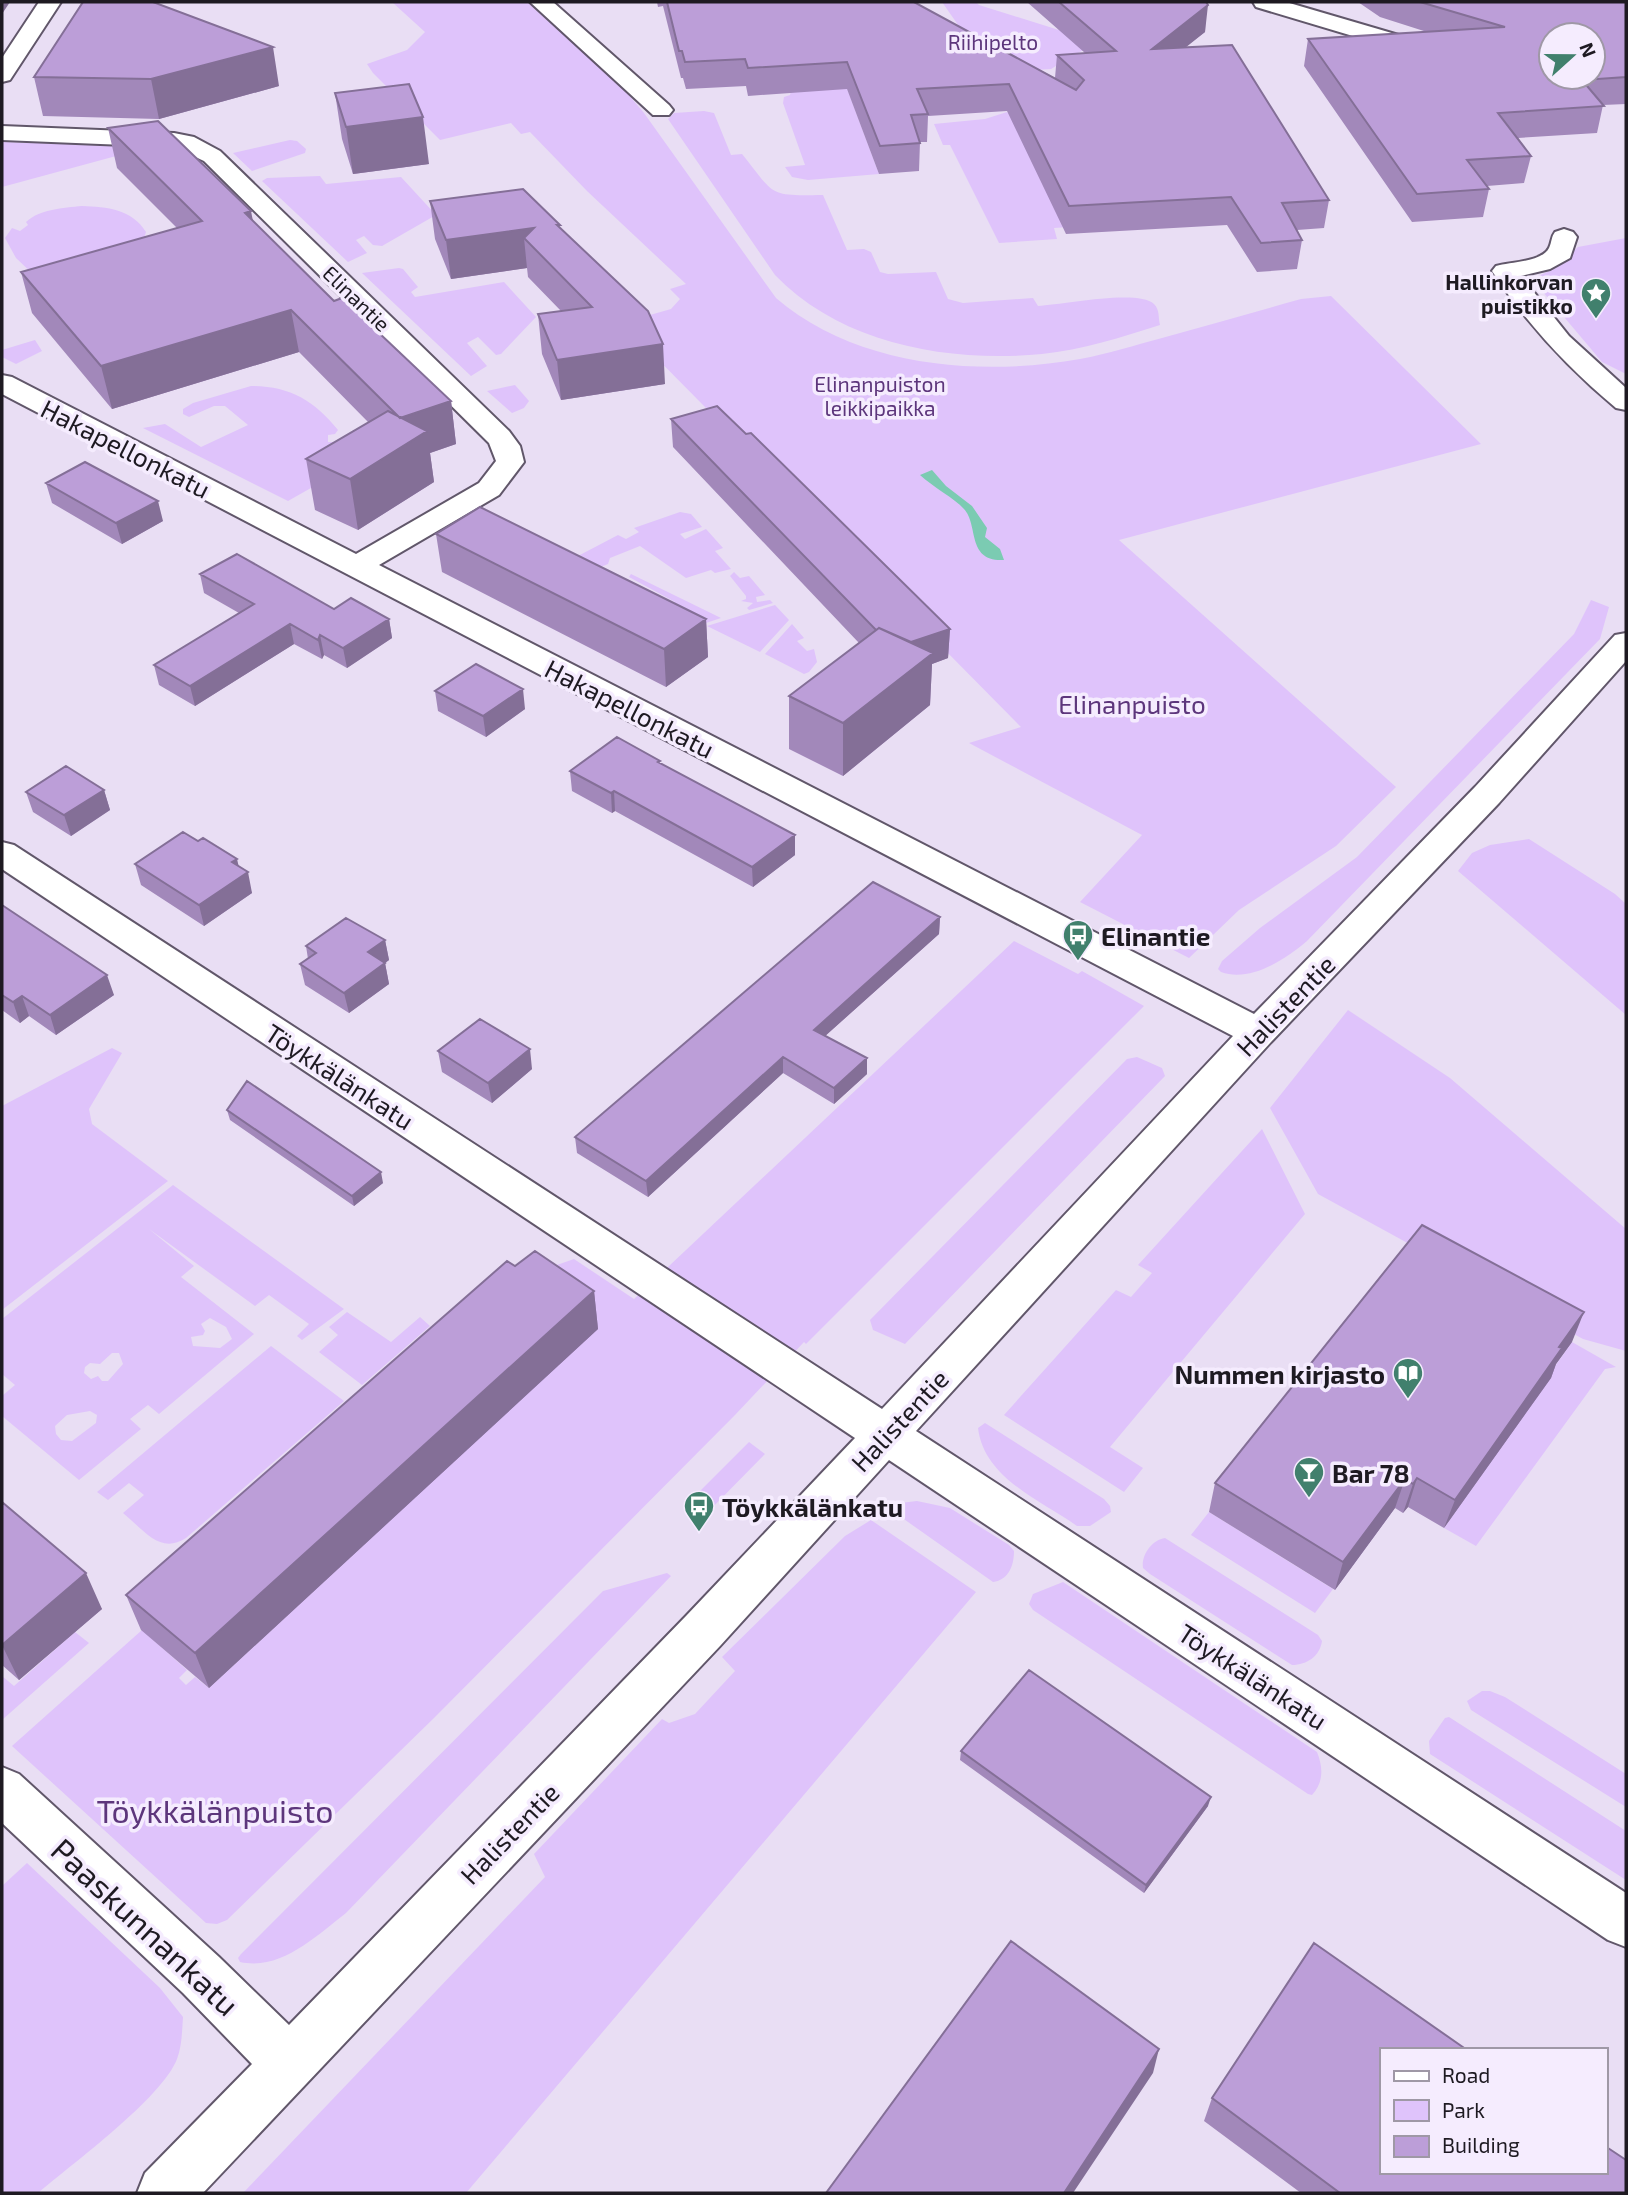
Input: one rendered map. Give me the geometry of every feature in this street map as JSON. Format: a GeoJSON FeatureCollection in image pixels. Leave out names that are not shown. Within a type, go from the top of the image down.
{"type":"FeatureCollection","features":[{"type":"Feature","properties":{"kind":"street"},"geometry":{"type":"LineString","coordinates":[[2,75],[50,2]]}},
{"type":"Feature","properties":{"kind":"street"},"geometry":{"type":"LineString","coordinates":[[541,2],[661,110]]}},
{"type":"Feature","properties":{"kind":"street"},"geometry":{"type":"LineString","coordinates":[[1264,2],[1411,46]]}},
{"type":"Feature","properties":{"kind":"street","name":"Elinantie"},"geometry":{"type":"LineString","coordinates":[[2,133],[160,138],[186,142],[205,152],[499,437],[506,446],[510,462],[489,489],[356,566]]}},
{"type":"Feature","properties":{"kind":"street"},"geometry":{"type":"LineString","coordinates":[[1564,237],[1561,253],[1554,259],[1530,268],[1505,271],[1543,326],[1572,356],[1626,402]]}},
{"type":"Feature","properties":{"kind":"street","name":"Hakapellonkatu"},"geometry":{"type":"LineString","coordinates":[[2,383],[1258,1033]]}},
{"type":"Feature","properties":{"kind":"street","name":"Halistentie"},"geometry":{"type":"LineString","coordinates":[[165,2193],[887,1435],[1258,1033],[1488,795],[1626,642]]}},
{"type":"Feature","properties":{"kind":"street","name":"Töykkälänkatu"},"geometry":{"type":"LineString","coordinates":[[2,853],[1626,1922]]}},
{"type":"Feature","properties":{"kind":"street","name":"Paaskunnankatu"},"geometry":{"type":"LineString","coordinates":[[2,1790],[201,1975],[289,2063]]}},
{"type":"Feature","properties":{"kind":"green space","name":"Elinanpuisto"},"geometry":{"type":"Polygon","coordinates":[[[392,2],[527,2],[616,80],[644,113],[776,298],[808,321],[843,339],[881,352],[920,361],[961,366],[1042,364],[1101,355],[1301,299],[1331,296],[1481,444],[1119,540],[1396,787],[1336,846],[1239,910],[1189,958],[1080,902],[1142,835],[969,743],[1021,727],[622,323],[671,309],[680,299],[670,289],[686,284],[587,191],[530,132],[521,134],[511,123],[440,140],[367,64],[407,50],[425,32],[392,2]]]}},
{"type":"Feature","properties":{"kind":"green space","name":"Riihipelto"},"geometry":{"type":"Polygon","coordinates":[[[942,2],[976,2],[1097,42],[1051,69],[901,78],[963,32],[942,2]]]}},
{"type":"Feature","properties":{"kind":"green space"},"geometry":{"type":"Polygon","coordinates":[[[845,83],[879,174],[808,180],[792,177],[785,167],[805,165],[783,103],[784,97],[790,95],[792,86],[845,83]]]}},
{"type":"Feature","properties":{"kind":"green space"},"geometry":{"type":"Polygon","coordinates":[[[1007,112],[1098,225],[1054,228],[1057,239],[999,243],[950,145],[943,145],[934,124],[985,119],[1007,112]]]}},
{"type":"Feature","properties":{"kind":"green space"},"geometry":{"type":"Polygon","coordinates":[[[674,113],[714,113],[731,155],[742,154],[774,191],[792,195],[823,195],[847,250],[864,249],[871,252],[880,272],[936,272],[948,299],[963,303],[1033,298],[1038,306],[1099,299],[1145,300],[1156,306],[1160,325],[1072,349],[1007,356],[970,355],[898,344],[831,318],[802,299],[775,275],[668,119],[674,113]]]}},
{"type":"Feature","properties":{"kind":"green space"},"geometry":{"type":"Polygon","coordinates":[[[290,140],[297,141],[306,149],[305,153],[252,171],[233,153],[290,140]]]}},
{"type":"Feature","properties":{"kind":"green space"},"geometry":{"type":"Polygon","coordinates":[[[2,142],[153,146],[2,187],[2,142]]]}},
{"type":"Feature","properties":{"kind":"green space"},"geometry":{"type":"Polygon","coordinates":[[[320,176],[326,184],[401,177],[436,215],[382,246],[373,245],[364,236],[356,240],[367,253],[348,262],[262,181],[267,178],[320,176]]]}},
{"type":"Feature","properties":{"kind":"green space"},"geometry":{"type":"Polygon","coordinates":[[[82,206],[110,209],[134,218],[146,232],[141,248],[128,241],[125,249],[35,276],[16,258],[5,238],[12,228],[20,231],[28,225],[26,222],[38,214],[82,206]]]}},
{"type":"Feature","properties":{"kind":"green space","name":"Hallinkorvan puistikko"},"geometry":{"type":"Polygon","coordinates":[[[1626,238],[1626,374],[1602,362],[1532,279],[1555,268],[1578,247],[1626,238]]]}},
{"type":"Feature","properties":{"kind":"green space"},"geometry":{"type":"Polygon","coordinates":[[[403,269],[418,287],[411,292],[415,297],[504,282],[536,317],[501,354],[496,355],[478,337],[467,343],[487,366],[471,376],[362,273],[403,269]]]}},
{"type":"Feature","properties":{"kind":"green space"},"geometry":{"type":"Polygon","coordinates":[[[35,340],[42,351],[16,364],[2,357],[2,350],[35,340]]]}},
{"type":"Feature","properties":{"kind":"green space"},"geometry":{"type":"Polygon","coordinates":[[[515,385],[529,401],[524,408],[512,413],[487,391],[515,385]]]}},
{"type":"Feature","properties":{"kind":"green space"},"geometry":{"type":"Polygon","coordinates":[[[251,386],[277,389],[300,397],[320,410],[338,430],[335,434],[328,435],[328,442],[340,442],[318,484],[288,501],[143,428],[165,424],[201,447],[248,425],[225,406],[214,406],[189,417],[183,414],[183,409],[193,403],[251,386]]]}},
{"type":"Feature","properties":{"kind":"green space"},"geometry":{"type":"Polygon","coordinates":[[[680,512],[691,514],[702,527],[680,534],[685,539],[706,529],[723,548],[715,551],[731,569],[715,573],[711,570],[686,578],[640,546],[610,558],[608,564],[598,568],[578,556],[618,535],[626,539],[639,532],[634,528],[680,512]]]}},
{"type":"Feature","properties":{"kind":"green space"},"geometry":{"type":"Polygon","coordinates":[[[734,572],[740,578],[749,576],[765,595],[756,597],[757,602],[770,600],[773,603],[749,610],[747,608],[753,603],[741,601],[746,599],[746,596],[730,576],[734,572]]]}},
{"type":"Feature","properties":{"kind":"green space"},"geometry":{"type":"Polygon","coordinates":[[[631,574],[721,618],[703,624],[669,607],[675,602],[629,577],[631,574]]]}},
{"type":"Feature","properties":{"kind":"green space"},"geometry":{"type":"Polygon","coordinates":[[[1591,600],[1609,607],[1600,639],[1307,941],[1278,962],[1255,972],[1232,975],[1218,969],[1222,961],[1260,928],[1357,857],[1574,634],[1591,600]]]}},
{"type":"Feature","properties":{"kind":"green space"},"geometry":{"type":"Polygon","coordinates":[[[775,605],[789,620],[760,652],[707,626],[775,605]]]}},
{"type":"Feature","properties":{"kind":"green space"},"geometry":{"type":"Polygon","coordinates":[[[792,624],[804,638],[797,641],[807,651],[814,649],[817,662],[804,674],[765,654],[792,624]]]}},
{"type":"Feature","properties":{"kind":"green space"},"geometry":{"type":"Polygon","coordinates":[[[1529,839],[1615,894],[1626,904],[1626,1015],[1458,871],[1472,853],[1490,845],[1529,839]]]}},
{"type":"Feature","properties":{"kind":"green space","name":"Töykkälänpuisto"},"geometry":{"type":"Polygon","coordinates":[[[1014,941],[1078,974],[1082,971],[1144,1006],[806,1344],[804,1342],[434,1718],[227,1920],[217,1924],[206,1923],[12,1746],[142,1630],[187,1670],[179,1678],[186,1685],[195,1677],[209,1688],[529,1392],[541,1370],[549,1374],[597,1329],[554,1266],[574,1259],[634,1299],[1014,941]]]}},
{"type":"Feature","properties":{"kind":"green space"},"geometry":{"type":"Polygon","coordinates":[[[1348,1010],[1450,1078],[1626,1229],[1626,1351],[1583,1339],[1318,1194],[1270,1108],[1348,1010]]]}},
{"type":"Feature","properties":{"kind":"green space"},"geometry":{"type":"Polygon","coordinates":[[[112,1048],[122,1053],[89,1109],[92,1124],[168,1181],[2,1310],[2,1106],[112,1048]]]}},
{"type":"Feature","properties":{"kind":"green space"},"geometry":{"type":"Polygon","coordinates":[[[1137,1057],[1162,1068],[1165,1076],[905,1344],[873,1330],[870,1320],[1127,1059],[1137,1057]]]}},
{"type":"Feature","properties":{"kind":"green space"},"geometry":{"type":"Polygon","coordinates":[[[1262,1129],[1305,1214],[1110,1447],[1143,1468],[1124,1492],[1004,1415],[1116,1290],[1131,1297],[1152,1273],[1138,1265],[1262,1129]]]}},
{"type":"Feature","properties":{"kind":"green space"},"geometry":{"type":"Polygon","coordinates":[[[173,1185],[344,1309],[302,1340],[297,1336],[309,1324],[269,1295],[255,1306],[149,1229],[194,1266],[181,1277],[254,1334],[159,1414],[148,1405],[130,1419],[141,1429],[79,1480],[2,1416],[2,1396],[15,1385],[2,1374],[2,1319],[173,1185]],[[210,1318],[201,1324],[205,1331],[203,1335],[191,1337],[193,1346],[220,1348],[232,1339],[226,1327],[210,1318]],[[112,1353],[100,1364],[90,1363],[85,1367],[84,1373],[91,1379],[98,1376],[102,1381],[108,1381],[123,1364],[119,1353],[112,1353]],[[90,1411],[67,1415],[55,1426],[56,1434],[61,1440],[72,1441],[96,1423],[97,1415],[90,1411]]]}},
{"type":"Feature","properties":{"kind":"green space"},"geometry":{"type":"Polygon","coordinates":[[[347,1312],[391,1342],[420,1317],[430,1326],[362,1385],[319,1352],[338,1335],[329,1327],[347,1312]]]}},
{"type":"Feature","properties":{"kind":"green space"},"geometry":{"type":"Polygon","coordinates":[[[1572,1342],[1616,1367],[1605,1369],[1476,1546],[1444,1528],[1550,1378],[1548,1376],[1572,1342]]]}},
{"type":"Feature","properties":{"kind":"green space"},"geometry":{"type":"Polygon","coordinates":[[[271,1346],[344,1401],[186,1538],[177,1543],[160,1542],[145,1533],[123,1513],[144,1495],[129,1483],[108,1500],[97,1492],[271,1346]]]}},
{"type":"Feature","properties":{"kind":"green space"},"geometry":{"type":"Polygon","coordinates":[[[985,1423],[1104,1499],[1111,1512],[1090,1526],[1077,1526],[1031,1497],[1002,1474],[991,1461],[982,1446],[978,1428],[985,1423]]]}},
{"type":"Feature","properties":{"kind":"green space"},"geometry":{"type":"Polygon","coordinates":[[[749,1442],[765,1454],[708,1512],[691,1500],[749,1442]]]}},
{"type":"Feature","properties":{"kind":"green space"},"geometry":{"type":"Polygon","coordinates":[[[917,1501],[950,1508],[1009,1545],[1014,1556],[1007,1575],[993,1582],[884,1505],[917,1501]]]}},
{"type":"Feature","properties":{"kind":"green space"},"geometry":{"type":"Polygon","coordinates":[[[1209,1512],[1333,1589],[1315,1613],[1191,1535],[1209,1512]]]}},
{"type":"Feature","properties":{"kind":"green space"},"geometry":{"type":"Polygon","coordinates":[[[871,1520],[976,1592],[466,2193],[243,2193],[545,1877],[534,1854],[662,1719],[669,1723],[695,1714],[735,1671],[722,1657],[845,1536],[871,1520]]]}},
{"type":"Feature","properties":{"kind":"green space"},"geometry":{"type":"Polygon","coordinates":[[[1165,1538],[1318,1635],[1322,1641],[1316,1655],[1308,1661],[1292,1665],[1150,1574],[1143,1568],[1146,1553],[1152,1545],[1165,1538]]]}},
{"type":"Feature","properties":{"kind":"green space"},"geometry":{"type":"Polygon","coordinates":[[[667,1573],[671,1576],[346,1913],[284,1957],[255,1963],[240,1962],[238,1958],[241,1954],[603,1591],[667,1573]]]}},
{"type":"Feature","properties":{"kind":"green space"},"geometry":{"type":"Polygon","coordinates":[[[1063,1582],[1317,1752],[1321,1774],[1319,1785],[1312,1795],[1033,1610],[1029,1604],[1033,1594],[1063,1582]]]}},
{"type":"Feature","properties":{"kind":"green space"},"geometry":{"type":"Polygon","coordinates":[[[75,1632],[89,1643],[2,1720],[2,1676],[14,1686],[75,1632]]]}},
{"type":"Feature","properties":{"kind":"green space"},"geometry":{"type":"Polygon","coordinates":[[[1482,1691],[1505,1697],[1626,1774],[1626,1807],[1471,1710],[1467,1701],[1482,1691]]]}},
{"type":"Feature","properties":{"kind":"green space"},"geometry":{"type":"Polygon","coordinates":[[[1449,1717],[1626,1831],[1626,1880],[1430,1754],[1429,1741],[1445,1718],[1449,1717]]]}},
{"type":"Feature","properties":{"kind":"green space"},"geometry":{"type":"Polygon","coordinates":[[[27,1863],[160,1988],[183,2017],[182,2033],[179,2054],[168,2075],[115,2130],[38,2193],[2,2193],[2,1886],[27,1863]]]}},
{"type":"Feature","properties":{"kind":"shaded area"},"geometry":{"type":"Polygon","coordinates":[[[932,470],[946,486],[972,506],[987,528],[985,537],[1000,549],[1004,560],[984,555],[975,541],[964,509],[920,475],[932,470]]]}},
{"type":"Feature","properties":{"kind":"building"},"geometry":{"type":"Polygon","coordinates":[[[83,2],[153,2],[273,47],[151,79],[34,77],[83,2]]]}},
{"type":"Feature","properties":{"kind":"building"},"geometry":{"type":"Polygon","coordinates":[[[667,2],[914,2],[1076,90],[1084,80],[1057,55],[1116,51],[1059,2],[1206,2],[1208,5],[1152,49],[1232,45],[1329,200],[1282,203],[1302,240],[1261,243],[1231,197],[1069,206],[1009,84],[917,89],[928,114],[911,115],[920,143],[880,146],[847,62],[748,68],[745,59],[685,62],[682,51],[679,51],[667,2]]]}},
{"type":"Feature","properties":{"kind":"building"},"geometry":{"type":"Polygon","coordinates":[[[1420,2],[1626,2],[1626,77],[1607,78],[1607,21],[1537,21],[1537,91],[1591,91],[1604,106],[1498,113],[1531,156],[1467,160],[1489,189],[1417,194],[1308,39],[1505,27],[1420,2]]]}},
{"type":"Feature","properties":{"kind":"building"},"geometry":{"type":"Polygon","coordinates":[[[409,84],[423,117],[346,127],[335,93],[409,84]]]}},
{"type":"Feature","properties":{"kind":"building"},"geometry":{"type":"Polygon","coordinates":[[[158,121],[251,211],[245,213],[334,301],[342,298],[451,401],[400,418],[291,310],[101,366],[21,272],[202,221],[108,128],[158,121]]]}},
{"type":"Feature","properties":{"kind":"building"},"geometry":{"type":"Polygon","coordinates":[[[523,189],[648,311],[663,344],[557,360],[538,314],[592,307],[524,238],[534,228],[446,240],[430,201],[523,189]]]}},
{"type":"Feature","properties":{"kind":"building"},"geometry":{"type":"Polygon","coordinates":[[[717,406],[746,434],[751,433],[950,629],[911,642],[879,628],[876,630],[671,419],[717,406]]]}},
{"type":"Feature","properties":{"kind":"building"},"geometry":{"type":"Polygon","coordinates":[[[388,411],[427,431],[350,479],[306,459],[388,411]]]}},
{"type":"Feature","properties":{"kind":"building"},"geometry":{"type":"Polygon","coordinates":[[[85,462],[158,501],[116,523],[46,483],[85,462]]]}},
{"type":"Feature","properties":{"kind":"building"},"geometry":{"type":"Polygon","coordinates":[[[480,507],[706,619],[664,649],[436,534],[480,507]]]}},
{"type":"Feature","properties":{"kind":"building"},"geometry":{"type":"Polygon","coordinates":[[[237,554],[334,609],[351,598],[389,619],[343,648],[320,635],[318,640],[290,624],[190,686],[154,665],[254,604],[200,574],[237,554]]]}},
{"type":"Feature","properties":{"kind":"building"},"geometry":{"type":"Polygon","coordinates":[[[879,628],[933,653],[843,723],[789,696],[879,628]]]}},
{"type":"Feature","properties":{"kind":"building"},"geometry":{"type":"Polygon","coordinates":[[[476,664],[523,689],[483,716],[435,691],[476,664]]]}},
{"type":"Feature","properties":{"kind":"building"},"geometry":{"type":"Polygon","coordinates":[[[617,737],[660,761],[658,762],[795,835],[752,867],[614,791],[611,793],[570,771],[617,737]]]}},
{"type":"Feature","properties":{"kind":"building"},"geometry":{"type":"Polygon","coordinates":[[[66,766],[104,790],[64,815],[26,792],[66,766]]]}},
{"type":"Feature","properties":{"kind":"building"},"geometry":{"type":"Polygon","coordinates":[[[183,832],[198,841],[203,838],[237,859],[232,862],[248,872],[199,905],[135,864],[183,832]]]}},
{"type":"Feature","properties":{"kind":"building"},"geometry":{"type":"Polygon","coordinates":[[[873,882],[940,917],[814,1030],[867,1058],[834,1088],[783,1057],[646,1181],[575,1137],[873,882]]]}},
{"type":"Feature","properties":{"kind":"building"},"geometry":{"type":"Polygon","coordinates":[[[2,905],[107,975],[50,1015],[22,996],[13,1002],[2,995],[2,905]]]}},
{"type":"Feature","properties":{"kind":"building"},"geometry":{"type":"Polygon","coordinates":[[[346,918],[385,940],[368,952],[385,963],[344,993],[300,964],[316,953],[306,946],[346,918]]]}},
{"type":"Feature","properties":{"kind":"building"},"geometry":{"type":"Polygon","coordinates":[[[480,1019],[530,1049],[488,1083],[438,1051],[480,1019]]]}},
{"type":"Feature","properties":{"kind":"building"},"geometry":{"type":"Polygon","coordinates":[[[247,1081],[381,1172],[352,1196],[227,1110],[247,1081]]]}},
{"type":"Feature","properties":{"kind":"building"},"geometry":{"type":"Polygon","coordinates":[[[1422,1225],[1584,1312],[1559,1347],[1562,1348],[1455,1500],[1417,1478],[1413,1484],[1405,1479],[1343,1562],[1215,1483],[1422,1225]]]}},
{"type":"Feature","properties":{"kind":"building"},"geometry":{"type":"Polygon","coordinates":[[[535,1251],[594,1291],[195,1653],[126,1595],[507,1261],[515,1266],[535,1251]]]}},
{"type":"Feature","properties":{"kind":"building"},"geometry":{"type":"Polygon","coordinates":[[[2,1502],[86,1573],[2,1645],[2,1502]]]}},
{"type":"Feature","properties":{"kind":"building"},"geometry":{"type":"Polygon","coordinates":[[[1029,1670],[1211,1797],[1146,1885],[961,1751],[1029,1670]]]}},
{"type":"Feature","properties":{"kind":"building"},"geometry":{"type":"Polygon","coordinates":[[[1011,1941],[1159,2049],[1064,2193],[826,2193],[1011,1941]]]}},
{"type":"Feature","properties":{"kind":"building"},"geometry":{"type":"Polygon","coordinates":[[[1314,1943],[1464,2048],[1380,2048],[1380,2174],[1607,2174],[1607,2147],[1626,2160],[1626,2193],[1340,2193],[1212,2098],[1314,1943]]]}},
{"type":"Feature","properties":{"kind":"place","name":"Hallinkorvan puistikko"},"geometry":{"type":"Point","coordinates":[1596,320]}},
{"type":"Feature","properties":{"kind":"place","name":"Elinantie"},"geometry":{"type":"Point","coordinates":[1078,962]}},
{"type":"Feature","properties":{"kind":"place","name":"Nummen kirjasto"},"geometry":{"type":"Point","coordinates":[1408,1400]}},
{"type":"Feature","properties":{"kind":"place","name":"Bar 78"},"geometry":{"type":"Point","coordinates":[1309,1499]}},
{"type":"Feature","properties":{"kind":"place","name":"Töykkälänkatu"},"geometry":{"type":"Point","coordinates":[699,1533]}},
{"type":"Feature","properties":{"kind":"park label","name":"Elinanpuiston leikkipaikka"},"geometry":{"type":"Point","coordinates":[880,395]}}]}
